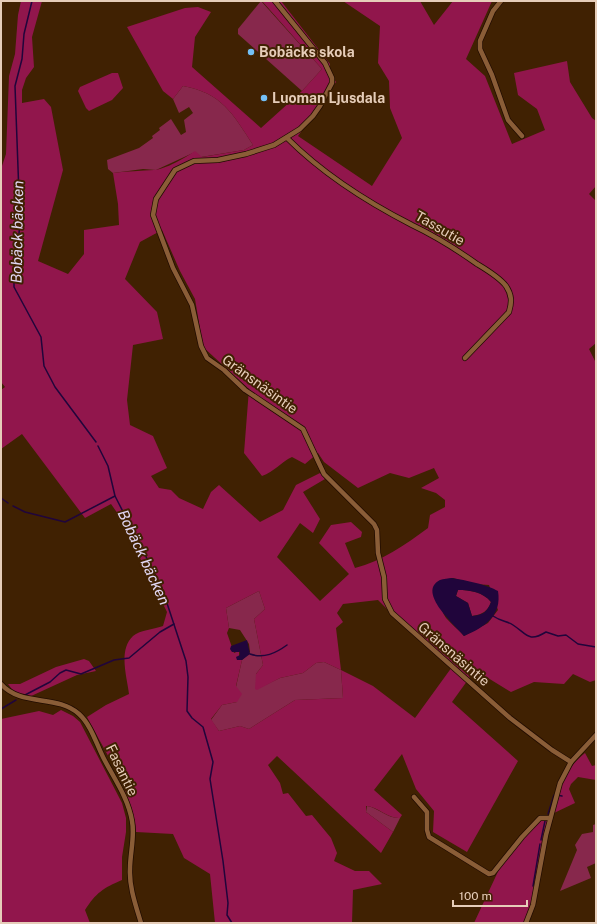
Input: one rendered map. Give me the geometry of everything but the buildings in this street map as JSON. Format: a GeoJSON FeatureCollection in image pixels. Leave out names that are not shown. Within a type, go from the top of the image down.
{"type":"FeatureCollection","features":[{"type":"Feature","properties":{"kind":"street","name":"Gränsnäsintie"},"geometry":{"type":"LineString","coordinates":[[275,1],[325,63],[332,78],[332,84],[314,116],[300,129],[274,145],[246,154],[218,160],[187,163],[175,170],[156,199],[153,210],[156,223],[173,268],[192,305],[204,354],[210,361],[224,370],[245,390],[303,429],[324,474],[374,524],[377,530],[378,554],[384,577],[385,599],[392,614],[510,718],[552,750],[571,762]]}},
{"type":"Feature","properties":{"kind":"street"},"geometry":{"type":"LineString","coordinates":[[501,1],[493,11],[480,41],[480,49],[492,75],[508,120],[522,136]]}},
{"type":"Feature","properties":{"kind":"street","name":"Tassutie"},"geometry":{"type":"LineString","coordinates":[[287,138],[328,175],[411,224],[434,235],[492,274],[505,285],[510,292],[512,301],[509,312],[465,358]]}},
{"type":"Feature","properties":{"kind":"street","name":"Fasantie"},"geometry":{"type":"LineString","coordinates":[[1,684],[10,692],[22,698],[68,707],[79,714],[89,729],[123,794],[130,814],[133,828],[130,876],[141,923]]}},
{"type":"Feature","properties":{"kind":"street"},"geometry":{"type":"LineString","coordinates":[[526,923],[533,905],[550,818],[560,783],[571,762],[596,735]]}},
{"type":"Feature","properties":{"kind":"street"},"geometry":{"type":"LineString","coordinates":[[414,796],[428,812],[427,830],[430,837],[489,874],[493,873],[522,837],[540,818],[550,818]]}},
{"type":"Feature","properties":{"kind":"shaded area"},"geometry":{"type":"Polygon","coordinates":[[[21,1],[42,1],[32,37],[34,67],[26,78],[22,90],[22,103],[44,99],[51,107],[63,170],[38,261],[68,274],[84,254],[84,230],[119,225],[118,204],[113,173],[164,168],[195,151],[202,157],[244,150],[253,145],[225,106],[208,94],[183,86],[173,99],[163,91],[127,27],[185,8],[198,7],[211,12],[195,37],[192,67],[261,128],[302,91],[322,69],[262,1],[281,1],[330,64],[330,73],[336,82],[298,136],[372,186],[402,138],[390,108],[389,81],[378,63],[380,26],[343,1],[420,1],[434,25],[453,1],[492,1],[466,59],[485,76],[512,144],[545,130],[537,109],[518,95],[514,73],[567,61],[570,82],[592,118],[596,121],[596,186],[589,194],[596,201],[596,343],[589,349],[596,363],[596,680],[590,682],[573,674],[564,684],[534,682],[511,692],[475,670],[452,702],[518,761],[467,852],[433,832],[434,811],[416,789],[402,754],[374,790],[402,815],[400,818],[391,817],[375,808],[366,806],[366,812],[393,832],[381,853],[277,756],[268,765],[280,783],[283,794],[288,793],[306,816],[312,815],[331,838],[337,853],[334,861],[355,871],[369,871],[382,884],[353,890],[352,923],[215,923],[210,874],[184,858],[173,834],[136,832],[130,804],[124,789],[87,717],[106,705],[129,694],[125,672],[125,656],[128,642],[133,636],[140,632],[163,626],[167,612],[118,514],[111,504],[85,518],[22,434],[1,449],[1,390],[5,387],[1,382],[1,169],[6,154],[9,76],[15,54],[18,15],[21,1]],[[162,230],[140,242],[125,279],[157,312],[163,339],[133,345],[127,400],[130,425],[153,436],[167,468],[151,476],[159,488],[171,490],[179,498],[203,509],[211,492],[219,485],[260,522],[283,510],[296,485],[320,473],[325,479],[303,492],[320,519],[313,533],[300,523],[277,557],[320,601],[349,574],[319,543],[331,525],[351,522],[362,532],[361,537],[345,543],[355,568],[384,557],[428,528],[430,515],[445,507],[445,500],[436,493],[421,488],[439,478],[434,468],[409,478],[390,473],[358,488],[324,462],[318,453],[305,464],[292,457],[262,476],[244,453],[249,389],[203,347],[195,299],[180,271],[162,230]],[[453,578],[439,581],[442,610],[446,618],[464,636],[488,623],[498,610],[489,585],[475,584],[453,578]],[[259,591],[226,608],[229,628],[227,633],[234,653],[239,651],[239,660],[242,660],[236,686],[242,694],[237,702],[222,705],[211,719],[219,731],[240,726],[249,729],[295,700],[343,698],[341,670],[324,662],[316,663],[303,673],[280,678],[257,690],[255,689],[256,674],[263,665],[254,619],[265,609],[259,591]],[[378,600],[343,604],[337,613],[343,622],[336,628],[341,670],[373,686],[415,718],[452,667],[405,627],[378,600]]]}},
{"type":"Feature","properties":{"kind":"shaded area"},"geometry":{"type":"Polygon","coordinates":[[[261,1],[322,69],[302,91],[238,34],[238,29],[261,1]]]}},
{"type":"Feature","properties":{"kind":"shaded area"},"geometry":{"type":"Polygon","coordinates":[[[112,73],[118,73],[123,88],[112,100],[89,111],[78,91],[80,87],[112,73]]]}},
{"type":"Feature","properties":{"kind":"shaded area"},"geometry":{"type":"Polygon","coordinates":[[[183,86],[208,94],[225,106],[253,145],[244,150],[201,157],[195,152],[156,170],[143,169],[113,173],[108,169],[107,160],[139,148],[153,138],[152,136],[160,130],[159,128],[171,119],[181,135],[186,132],[184,120],[193,113],[189,107],[179,113],[173,99],[183,86]]]}},
{"type":"Feature","properties":{"kind":"shaded area"},"geometry":{"type":"Polygon","coordinates":[[[451,578],[476,583],[498,591],[499,600],[495,614],[479,629],[464,636],[440,609],[432,592],[434,585],[440,580],[451,578]],[[458,590],[456,596],[468,603],[472,616],[482,614],[486,611],[491,602],[476,592],[458,590]]]}},
{"type":"Feature","properties":{"kind":"shaded area"},"geometry":{"type":"Polygon","coordinates":[[[458,590],[476,592],[491,602],[484,612],[472,616],[468,603],[456,596],[458,590]]]}},
{"type":"Feature","properties":{"kind":"shaded area"},"geometry":{"type":"Polygon","coordinates":[[[259,591],[265,609],[254,619],[263,665],[256,674],[257,689],[280,678],[303,673],[316,663],[324,662],[341,670],[343,698],[295,700],[249,729],[240,726],[219,731],[211,720],[222,705],[237,702],[236,687],[242,660],[250,652],[249,644],[240,630],[229,628],[226,608],[259,591]]]}},
{"type":"Feature","properties":{"kind":"shaded area"},"geometry":{"type":"Polygon","coordinates":[[[247,640],[250,654],[242,660],[237,660],[236,657],[240,655],[240,652],[232,652],[230,649],[231,646],[247,640]]]}},
{"type":"Feature","properties":{"kind":"shaded area"},"geometry":{"type":"Polygon","coordinates":[[[84,659],[89,661],[96,671],[77,675],[29,697],[14,692],[8,684],[20,684],[56,667],[84,659]]]}},
{"type":"Feature","properties":{"kind":"shaded area"},"geometry":{"type":"Polygon","coordinates":[[[61,710],[73,716],[80,722],[122,803],[126,818],[126,832],[122,857],[122,880],[100,892],[89,904],[85,910],[90,923],[1,923],[1,719],[39,711],[53,715],[61,710]]]}},
{"type":"Feature","properties":{"kind":"shaded area"},"geometry":{"type":"Polygon","coordinates":[[[585,753],[592,766],[596,765],[596,780],[578,777],[571,784],[569,789],[575,803],[554,813],[561,787],[567,773],[585,753]]]}},
{"type":"Feature","properties":{"kind":"shaded area"},"geometry":{"type":"Polygon","coordinates":[[[367,806],[391,817],[400,818],[393,832],[366,812],[367,806]]]}},
{"type":"Feature","properties":{"kind":"shaded area"},"geometry":{"type":"Polygon","coordinates":[[[540,818],[550,818],[533,905],[526,923],[474,923],[502,863],[540,818]]]}},
{"type":"Feature","properties":{"kind":"shaded area"},"geometry":{"type":"Polygon","coordinates":[[[596,824],[596,863],[587,867],[591,878],[560,891],[577,850],[575,845],[582,834],[593,832],[593,825],[596,824]]]}},
{"type":"Feature","properties":{"kind":"waterway","name":"Bobäck bäcken"},"geometry":{"type":"LineString","coordinates":[[32,1],[24,34],[22,59],[15,86],[20,222],[18,245],[14,254],[14,287],[41,337],[44,366],[55,387],[96,442]]}},
{"type":"Feature","properties":{"kind":"waterway","name":"Bobäck bäcken"},"geometry":{"type":"LineString","coordinates":[[98,446],[108,466],[115,496],[162,588],[186,661],[188,677],[187,711],[192,718],[203,727],[213,762],[210,779],[223,861],[228,903],[227,915],[232,923]]}},
{"type":"Feature","properties":{"kind":"waterway"},"geometry":{"type":"LineString","coordinates":[[13,506],[25,512],[65,522],[115,496]]}},
{"type":"Feature","properties":{"kind":"waterway"},"geometry":{"type":"LineString","coordinates":[[1,498],[8,503]]}},
{"type":"Feature","properties":{"kind":"waterway"},"geometry":{"type":"LineString","coordinates":[[493,616],[511,624],[531,637],[535,637],[546,632],[558,636],[566,635],[578,644],[596,647]]}},
{"type":"Feature","properties":{"kind":"waterway"},"geometry":{"type":"LineString","coordinates":[[25,695],[50,682],[66,670],[81,674],[114,660],[129,658],[160,632],[174,624]]}},
{"type":"Feature","properties":{"kind":"waterway"},"geometry":{"type":"LineString","coordinates":[[250,654],[260,656],[270,654],[287,645]]}},
{"type":"Feature","properties":{"kind":"waterway"},"geometry":{"type":"LineString","coordinates":[[1,709],[16,700]]}},
{"type":"Feature","properties":{"kind":"waterway"},"geometry":{"type":"LineString","coordinates":[[548,814],[554,795]]}},
{"type":"Feature","properties":{"kind":"waterway"},"geometry":{"type":"LineString","coordinates":[[557,795],[562,796]]}},
{"type":"Feature","properties":{"kind":"waterway"},"geometry":{"type":"LineString","coordinates":[[541,840],[545,821]]}},
{"type":"Feature","properties":{"kind":"waterway"},"geometry":{"type":"LineString","coordinates":[[533,886],[540,844]]}},
{"type":"Feature","properties":{"kind":"place","name":"Bobäcks skola"},"geometry":{"type":"Point","coordinates":[251,52]}},
{"type":"Feature","properties":{"kind":"place","name":"Luoman Ljusdala"},"geometry":{"type":"Point","coordinates":[264,98]}}]}
